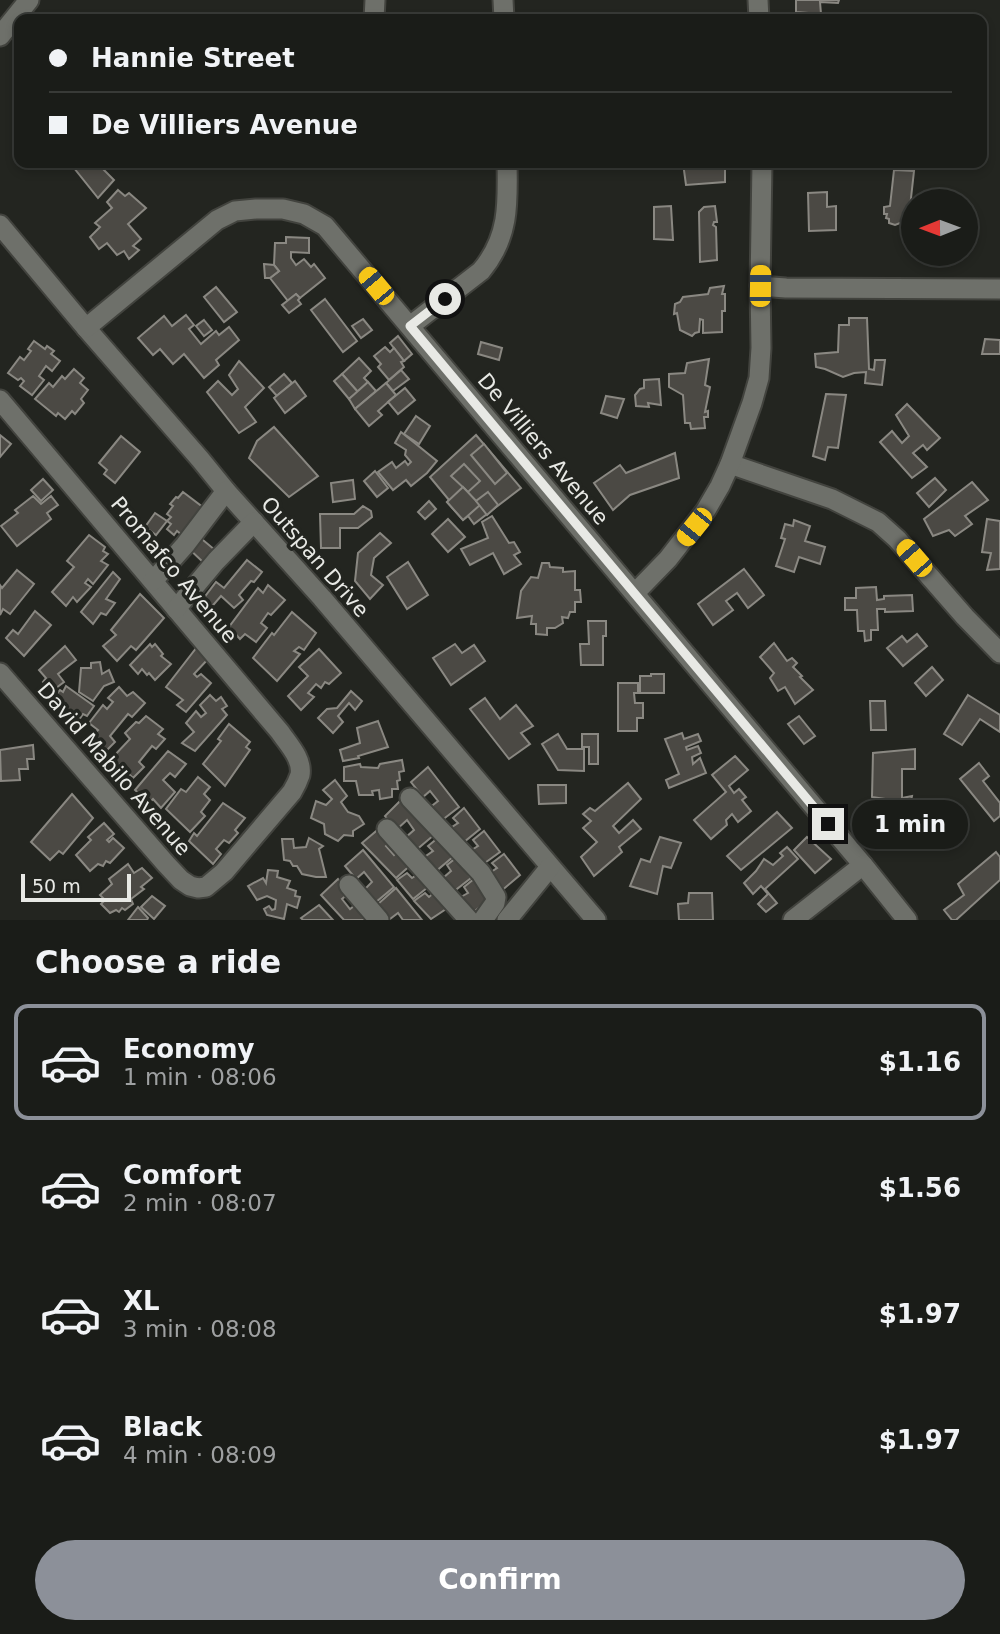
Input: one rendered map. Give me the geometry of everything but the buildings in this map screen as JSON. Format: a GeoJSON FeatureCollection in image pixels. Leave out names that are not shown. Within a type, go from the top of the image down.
{"type":"FeatureCollection","features":[{"type":"Feature","properties":{"kind":"street"},"geometry":{"type":"LineString","coordinates":[[18,14],[29,0]]}},
{"type":"Feature","properties":{"kind":"street"},"geometry":{"type":"LineString","coordinates":[[0,36],[14,19]]}},
{"type":"Feature","properties":{"kind":"street"},"geometry":{"type":"LineString","coordinates":[[410,326],[481,271],[490,260],[504,227],[508,199],[507,168]]}},
{"type":"Feature","properties":{"kind":"street"},"geometry":{"type":"LineString","coordinates":[[635,593],[694,527],[720,486],[752,403],[759,378],[761,348],[762,168]]}},
{"type":"Feature","properties":{"kind":"street","name":"De Villiers Avenue"},"geometry":{"type":"LineString","coordinates":[[86,328],[217,220],[235,211],[283,209],[304,214],[325,226],[907,920]]}},
{"type":"Feature","properties":{"kind":"street","name":"Outspan Drive"},"geometry":{"type":"LineString","coordinates":[[0,225],[596,920]]}},
{"type":"Feature","properties":{"kind":"street"},"geometry":{"type":"LineString","coordinates":[[760,286],[1000,289]]}},
{"type":"Feature","properties":{"kind":"street","name":"Promafco Avenue"},"geometry":{"type":"LineString","coordinates":[[0,400],[280,732],[297,757],[300,777],[292,792],[225,872],[206,887],[198,888]]}},
{"type":"Feature","properties":{"kind":"street"},"geometry":{"type":"LineString","coordinates":[[730,464],[832,499],[878,522],[897,539],[1000,653]]}},
{"type":"Feature","properties":{"kind":"street"},"geometry":{"type":"LineString","coordinates":[[153,581],[226,491]]}},
{"type":"Feature","properties":{"kind":"street"},"geometry":{"type":"LineString","coordinates":[[176,609],[216,561],[254,522]]}},
{"type":"Feature","properties":{"kind":"street","name":"David Mabilo Avenue"},"geometry":{"type":"LineString","coordinates":[[0,673],[166,864],[181,880],[198,888]]}},
{"type":"Feature","properties":{"kind":"street"},"geometry":{"type":"LineString","coordinates":[[410,798],[481,873],[496,897],[495,904],[483,920]]}},
{"type":"Feature","properties":{"kind":"street"},"geometry":{"type":"LineString","coordinates":[[387,829],[468,920]]}},
{"type":"Feature","properties":{"kind":"street"},"geometry":{"type":"LineString","coordinates":[[793,920],[863,865]]}},
{"type":"Feature","properties":{"kind":"street"},"geometry":{"type":"LineString","coordinates":[[507,920],[550,867]]}},
{"type":"Feature","properties":{"kind":"street"},"geometry":{"type":"LineString","coordinates":[[349,886],[379,920]]}},
{"type":"Feature","properties":{"kind":"route"},"geometry":{"type":"LineString","coordinates":[[445,299],[410,326],[828,824]]}}]}
